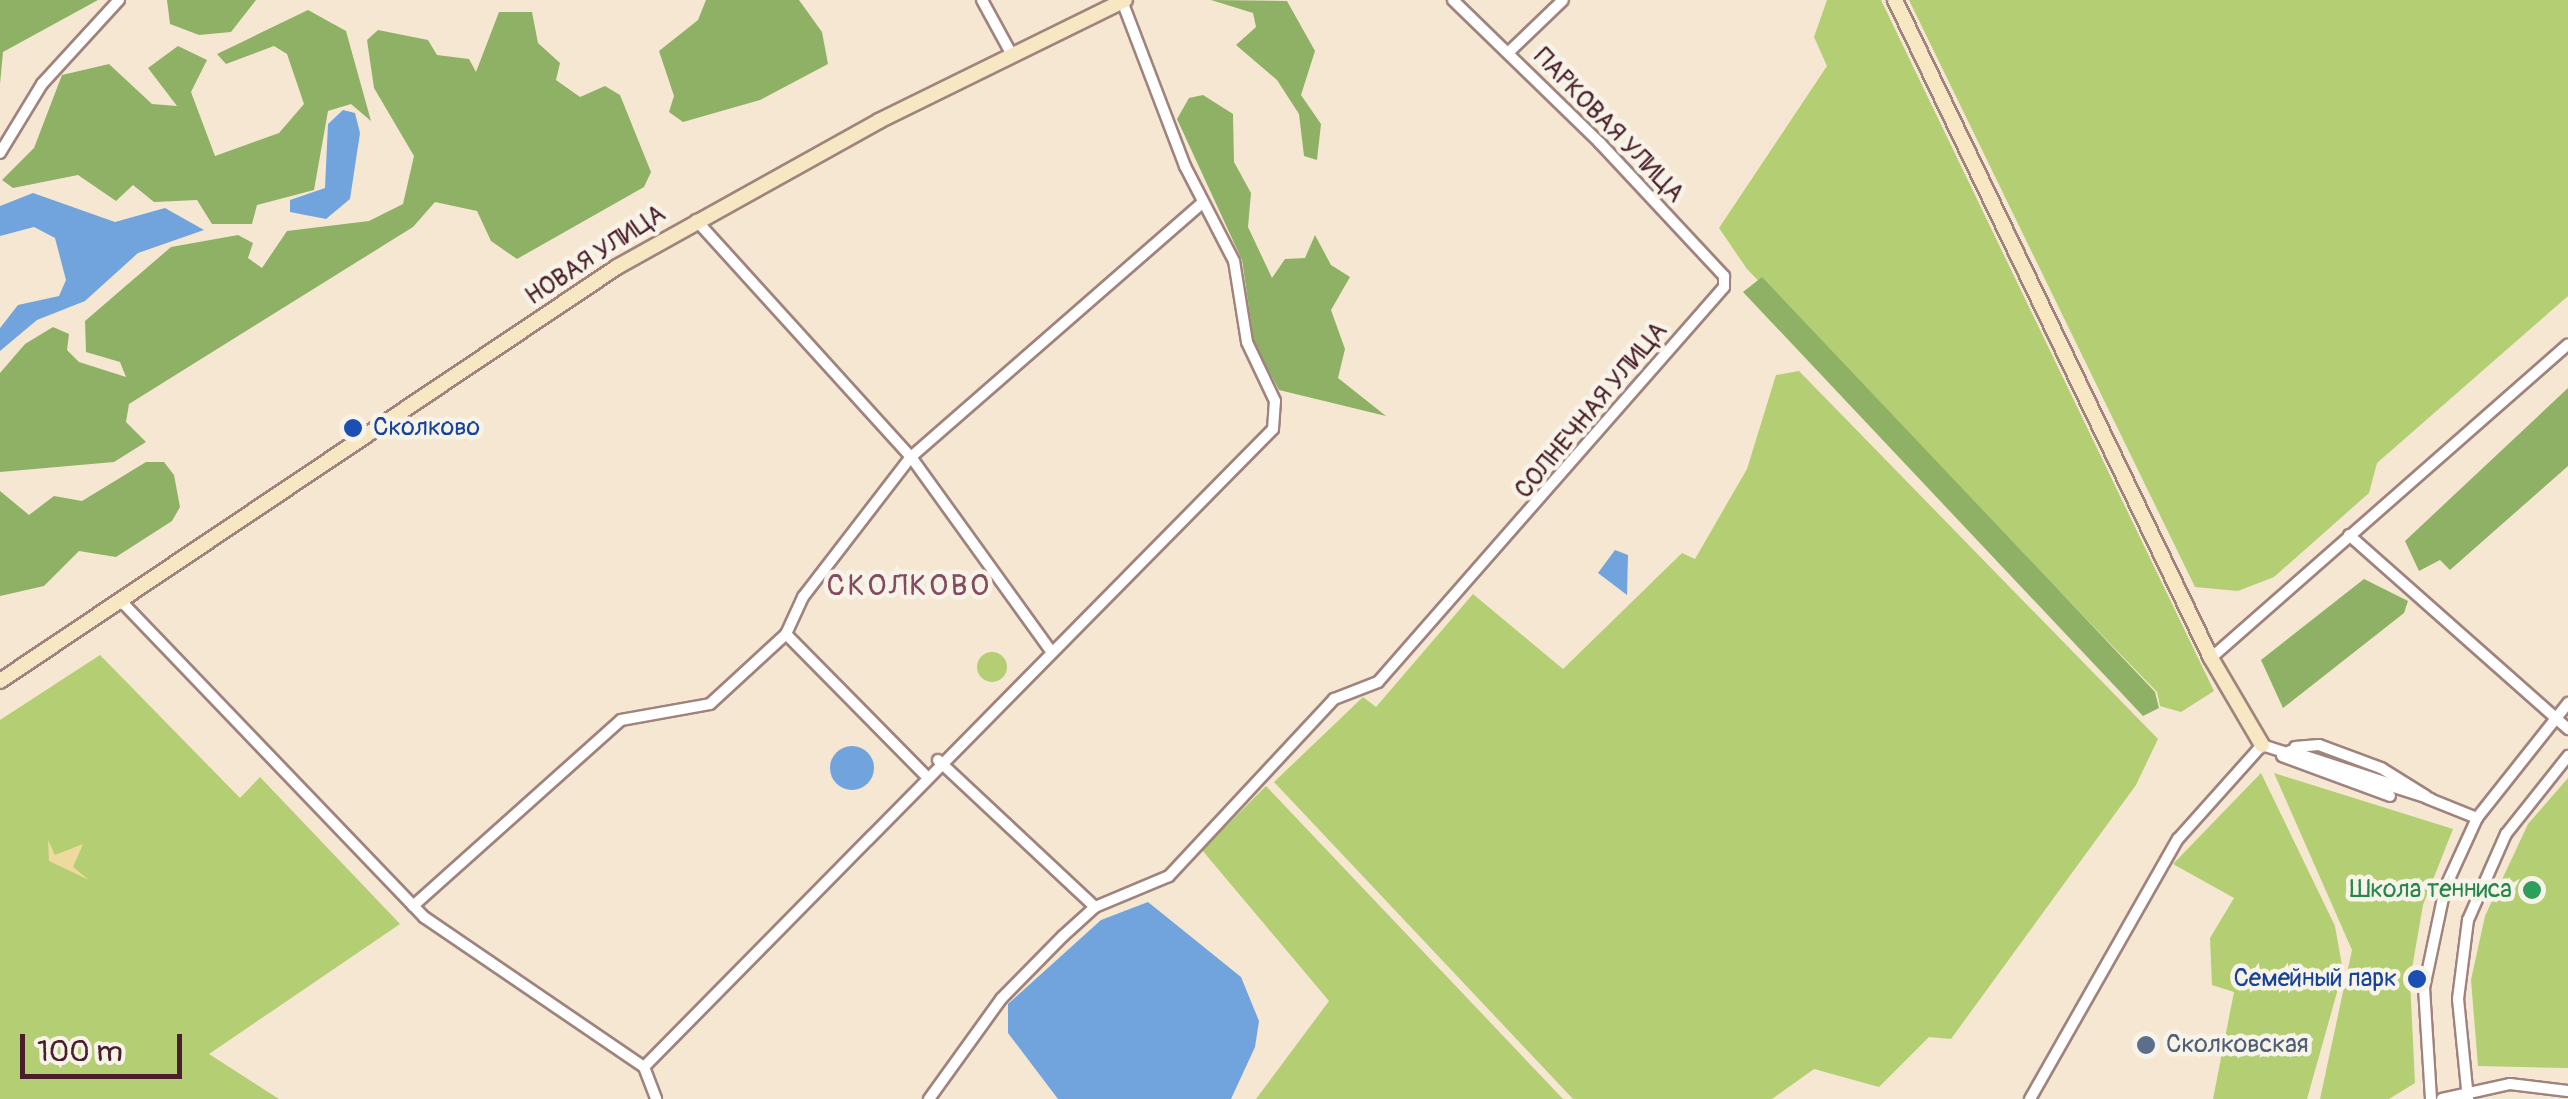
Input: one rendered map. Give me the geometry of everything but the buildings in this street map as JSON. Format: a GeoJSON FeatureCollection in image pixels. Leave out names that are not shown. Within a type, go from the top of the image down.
{"type":"FeatureCollection","features":[{"type":"Feature","properties":{"kind":"street"},"geometry":{"type":"LineString","coordinates":[[0,153],[42,84],[119,0]]}},
{"type":"Feature","properties":{"kind":"street"},"geometry":{"type":"LineString","coordinates":[[982,0],[1012,55]]}},
{"type":"Feature","properties":{"kind":"street","name":"ПАРКОВАЯ УЛИЦА"},"geometry":{"type":"LineString","coordinates":[[1452,0],[1724,276],[1724,287]]}},
{"type":"Feature","properties":{"kind":"street"},"geometry":{"type":"LineString","coordinates":[[1508,53],[1563,0]]}},
{"type":"Feature","properties":{"kind":"street"},"geometry":{"type":"LineString","coordinates":[[1894,0],[2211,658],[2268,747],[2431,799]]}},
{"type":"Feature","properties":{"kind":"street"},"geometry":{"type":"LineString","coordinates":[[644,1066],[924,774],[1276,421],[1247,342],[1234,261],[1201,204],[1124,1]]}},
{"type":"Feature","properties":{"kind":"street","name":"НОВАЯ УЛИЦА"},"geometry":{"type":"LineString","coordinates":[[0,681],[696,220],[1124,1]]}},
{"type":"Feature","properties":{"kind":"street"},"geometry":{"type":"LineString","coordinates":[[413,906],[622,720],[710,704],[786,634],[803,597],[911,457],[1201,204]]}},
{"type":"Feature","properties":{"kind":"street"},"geometry":{"type":"LineString","coordinates":[[696,220],[911,457],[1050,650]]}},
{"type":"Feature","properties":{"kind":"street","name":"СОЛНЕЧНАЯ УЛИЦА"},"geometry":{"type":"LineString","coordinates":[[1095,907],[1168,876],[1308,725],[1344,692],[1378,682],[1489,561],[1724,287]]}},
{"type":"Feature","properties":{"kind":"street"},"geometry":{"type":"LineString","coordinates":[[2211,658],[2568,344]]}},
{"type":"Feature","properties":{"kind":"street"},"geometry":{"type":"LineString","coordinates":[[2348,534],[2568,728]]}},
{"type":"Feature","properties":{"kind":"street"},"geometry":{"type":"LineString","coordinates":[[122,600],[413,906],[644,1066],[656,1099]]}},
{"type":"Feature","properties":{"kind":"street"},"geometry":{"type":"LineString","coordinates":[[786,634],[924,774]]}},
{"type":"Feature","properties":{"kind":"street"},"geometry":{"type":"LineString","coordinates":[[2432,1099],[2428,952],[2476,818],[2568,703]]}},
{"type":"Feature","properties":{"kind":"street"},"geometry":{"type":"LineString","coordinates":[[2030,1099],[2178,839],[2268,747],[2318,745],[2476,818]]}},
{"type":"Feature","properties":{"kind":"street"},"geometry":{"type":"LineString","coordinates":[[2468,1095],[2458,999],[2468,920],[2506,834],[2568,756]]}},
{"type":"Feature","properties":{"kind":"street"},"geometry":{"type":"LineString","coordinates":[[929,1099],[1001,999],[1095,907],[938,760]]}},
{"type":"Feature","properties":{"kind":"street"},"geometry":{"type":"LineString","coordinates":[[2442,1099],[2510,1084],[2568,1091]]}},
{"type":"Feature","properties":{"kind":"green space"},"geometry":{"type":"Polygon","coordinates":[[[0,0],[98,0],[3,52],[0,84],[0,0]]]}},
{"type":"Feature","properties":{"kind":"green space"},"geometry":{"type":"Polygon","coordinates":[[[167,0],[256,0],[231,32],[199,35],[170,24],[167,0]]]}},
{"type":"Feature","properties":{"kind":"green space"},"geometry":{"type":"Polygon","coordinates":[[[706,0],[799,0],[822,32],[828,64],[760,100],[683,122],[669,112],[674,96],[659,51],[698,20],[706,0]]]}},
{"type":"Feature","properties":{"kind":"green space"},"geometry":{"type":"Polygon","coordinates":[[[1211,0],[1287,1],[1315,51],[1301,95],[1321,124],[1317,160],[1304,156],[1299,114],[1277,80],[1236,45],[1256,27],[1253,13],[1211,0]]]}},
{"type":"Feature","properties":{"kind":"green space"},"geometry":{"type":"Polygon","coordinates":[[[1827,0],[1881,0],[2214,691],[2181,712],[2160,706],[2157,692],[1747,269],[1719,228],[1827,66],[1814,37],[1827,0]]]}},
{"type":"Feature","properties":{"kind":"green space"},"geometry":{"type":"Polygon","coordinates":[[[1909,0],[2568,0],[2568,296],[2377,463],[2369,493],[2274,577],[2238,591],[2195,587],[1909,0]]]}},
{"type":"Feature","properties":{"kind":"green space"},"geometry":{"type":"Polygon","coordinates":[[[308,10],[346,31],[371,121],[351,104],[328,111],[314,190],[257,205],[252,224],[212,224],[197,200],[154,202],[133,185],[116,201],[78,175],[13,188],[2,180],[34,148],[62,75],[109,64],[152,104],[177,106],[148,68],[178,46],[207,60],[191,92],[215,156],[279,133],[304,104],[287,54],[274,46],[226,64],[217,54],[308,10]]]}},
{"type":"Feature","properties":{"kind":"green space"},"geometry":{"type":"Polygon","coordinates":[[[499,12],[532,12],[538,43],[560,63],[556,80],[580,97],[605,86],[620,95],[651,172],[644,187],[517,259],[491,241],[477,211],[435,202],[413,227],[129,404],[126,422],[146,442],[114,462],[0,472],[0,373],[25,344],[53,327],[69,334],[67,350],[79,362],[126,377],[120,362],[86,352],[85,321],[171,247],[238,235],[253,243],[248,258],[262,268],[287,231],[369,221],[403,204],[414,156],[374,88],[367,40],[378,30],[428,40],[437,55],[469,59],[476,72],[499,12]]]}},
{"type":"Feature","properties":{"kind":"green space"},"geometry":{"type":"Polygon","coordinates":[[[1203,95],[1233,114],[1234,162],[1251,193],[1248,227],[1272,278],[1285,259],[1305,258],[1315,235],[1331,265],[1350,277],[1331,310],[1345,349],[1338,378],[1386,416],[1279,390],[1254,343],[1242,260],[1177,119],[1189,98],[1203,95]]]}},
{"type":"Feature","properties":{"kind":"green space"},"geometry":{"type":"Polygon","coordinates":[[[1762,277],[2155,692],[2159,708],[2143,716],[1743,292],[1762,277]]]}},
{"type":"Feature","properties":{"kind":"green space"},"geometry":{"type":"Polygon","coordinates":[[[1799,371],[2158,739],[2136,785],[1951,1039],[1929,1037],[1879,1087],[1814,1069],[1772,1099],[1573,1099],[1274,782],[1363,697],[1376,707],[1473,594],[1563,669],[1682,553],[1695,559],[1747,469],[1776,375],[1799,371]]]}},
{"type":"Feature","properties":{"kind":"green space"},"geometry":{"type":"Polygon","coordinates":[[[2568,388],[2568,466],[2450,570],[2440,560],[2419,571],[2405,541],[2568,388]]]}},
{"type":"Feature","properties":{"kind":"green space"},"geometry":{"type":"Polygon","coordinates":[[[146,462],[164,462],[174,475],[180,507],[172,521],[116,557],[79,551],[44,586],[0,596],[0,491],[29,515],[54,496],[82,501],[146,462]]]}},
{"type":"Feature","properties":{"kind":"green space"},"geometry":{"type":"Polygon","coordinates":[[[2364,579],[2408,601],[2404,613],[2283,708],[2261,660],[2364,579]]]}},
{"type":"Feature","properties":{"kind":"green space"},"geometry":{"type":"Polygon","coordinates":[[[992,652],[1003,656],[1007,667],[1003,678],[992,682],[981,678],[977,667],[981,656],[992,652]]]}},
{"type":"Feature","properties":{"kind":"green space"},"geometry":{"type":"Polygon","coordinates":[[[100,655],[240,798],[260,777],[400,924],[209,1054],[279,1099],[0,1099],[0,720],[100,655]]]}},
{"type":"Feature","properties":{"kind":"green space"},"geometry":{"type":"Polygon","coordinates":[[[2261,773],[2335,926],[2343,971],[2307,1099],[2213,1099],[2234,992],[2212,985],[2210,938],[2234,898],[2173,864],[2261,773]]]}},
{"type":"Feature","properties":{"kind":"green space"},"geometry":{"type":"Polygon","coordinates":[[[2274,773],[2453,829],[2423,905],[2410,980],[2415,1083],[2389,1099],[2320,1099],[2352,950],[2274,773]]]}},
{"type":"Feature","properties":{"kind":"green space","name":"Школа тенниса"},"geometry":{"type":"Polygon","coordinates":[[[2568,778],[2568,1068],[2478,1066],[2471,980],[2485,916],[2528,824],[2568,778]]]}},
{"type":"Feature","properties":{"kind":"green space"},"geometry":{"type":"Polygon","coordinates":[[[1266,786],[1563,1099],[1256,1099],[1329,1001],[1202,850],[1266,786]]]}},
{"type":"Feature","properties":{"kind":"sand"},"geometry":{"type":"Polygon","coordinates":[[[48,840],[55,855],[83,844],[73,867],[89,880],[49,861],[48,840]]]}},
{"type":"Feature","properties":{"kind":"water"},"geometry":{"type":"Polygon","coordinates":[[[343,110],[355,113],[360,133],[350,199],[326,219],[290,212],[290,200],[325,188],[328,124],[343,110]]]}},
{"type":"Feature","properties":{"kind":"water"},"geometry":{"type":"Polygon","coordinates":[[[33,193],[115,222],[165,208],[204,230],[138,253],[85,301],[37,320],[0,351],[0,328],[18,305],[59,296],[66,280],[55,238],[34,227],[0,236],[0,206],[33,193]]]}},
{"type":"Feature","properties":{"kind":"water"},"geometry":{"type":"Polygon","coordinates":[[[1615,550],[1628,555],[1627,595],[1598,573],[1615,550]]]}},
{"type":"Feature","properties":{"kind":"water"},"geometry":{"type":"Polygon","coordinates":[[[852,746],[868,752],[874,768],[868,784],[852,790],[836,784],[830,768],[836,752],[852,746]]]}},
{"type":"Feature","properties":{"kind":"water"},"geometry":{"type":"Polygon","coordinates":[[[1148,902],[1241,977],[1259,1021],[1255,1047],[1231,1099],[1058,1099],[1008,1033],[1008,1004],[1101,920],[1148,902]]]}},
{"type":"Feature","properties":{"kind":"place","name":"Сколково"},"geometry":{"type":"Point","coordinates":[353,428]}},
{"type":"Feature","properties":{"kind":"place","name":"Школа тенниса"},"geometry":{"type":"Point","coordinates":[2532,890]}},
{"type":"Feature","properties":{"kind":"place","name":"Семейный парк"},"geometry":{"type":"Point","coordinates":[2417,979]}},
{"type":"Feature","properties":{"kind":"place","name":"Сколковская"},"geometry":{"type":"Point","coordinates":[2146,1045]}},
{"type":"Feature","properties":{"kind":"district","name":"СКОЛКОВО"},"geometry":{"type":"Point","coordinates":[909,586]}}]}
